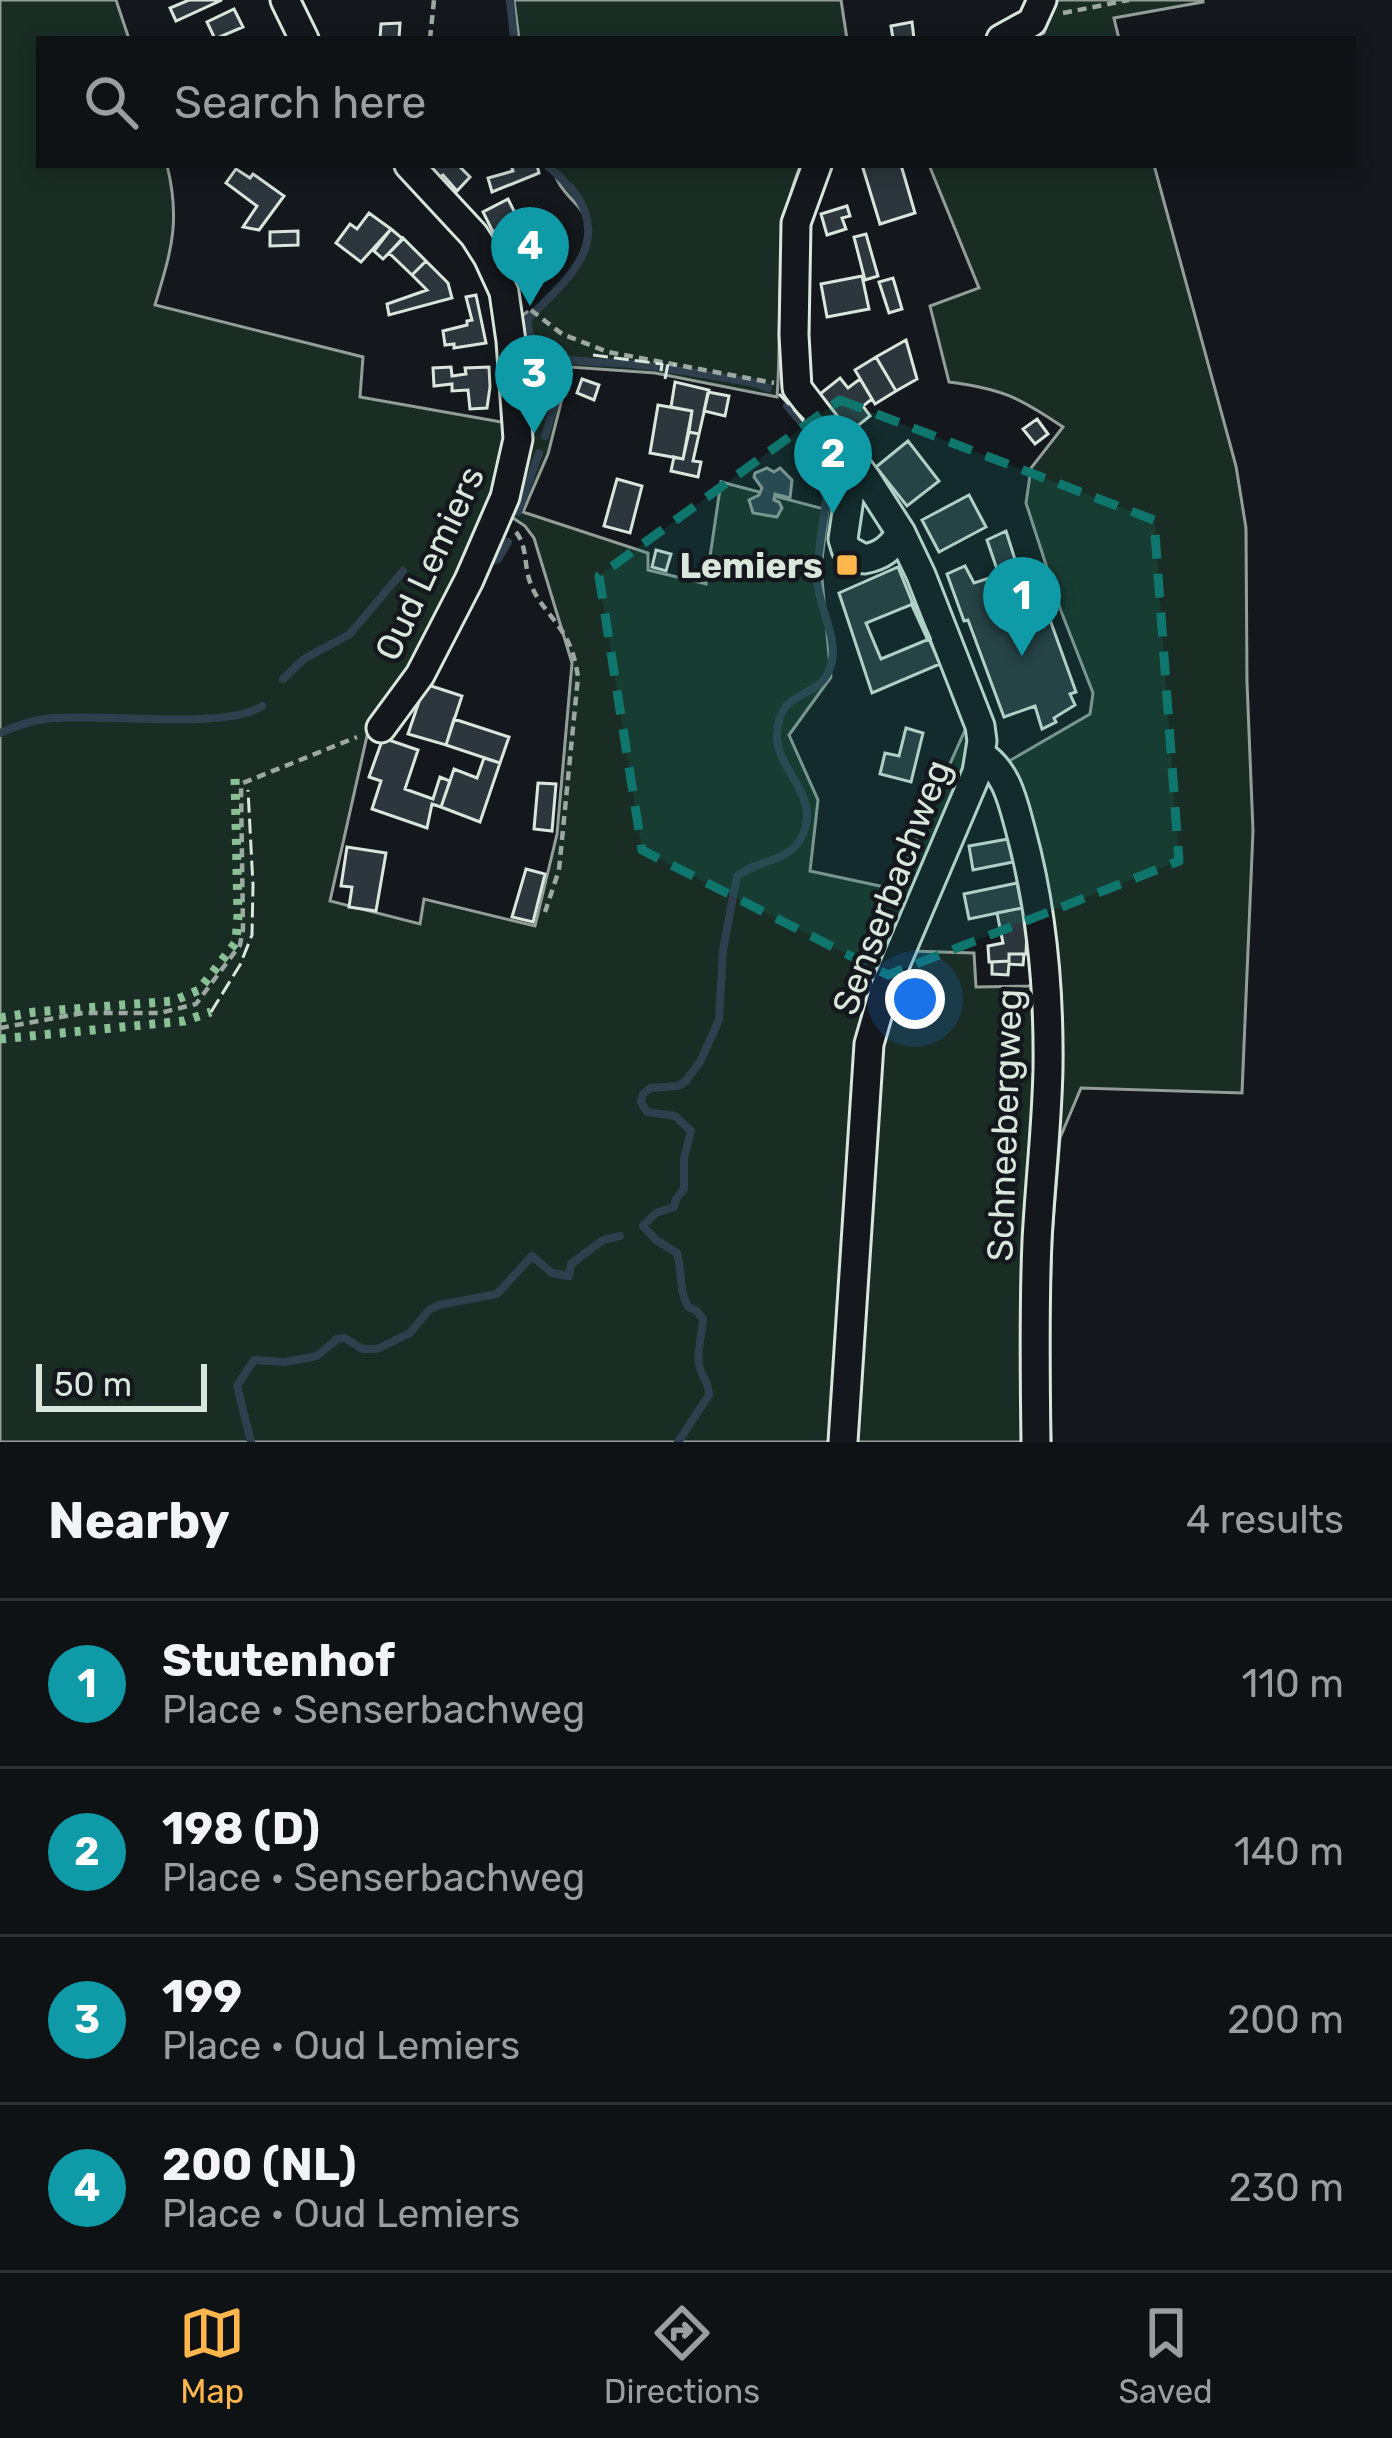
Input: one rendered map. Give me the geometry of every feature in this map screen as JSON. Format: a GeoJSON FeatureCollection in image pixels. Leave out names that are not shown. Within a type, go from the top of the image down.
{"type":"FeatureCollection","features":[{"type":"Feature","properties":{"kind":"street"},"geometry":{"type":"LineString","coordinates":[[285,0],[303,36]]}},
{"type":"Feature","properties":{"kind":"street"},"geometry":{"type":"LineString","coordinates":[[1006,36],[1032,22],[1041,6]]}},
{"type":"Feature","properties":{"kind":"street","name":"Oud Lemiers"},"geometry":{"type":"LineString","coordinates":[[381,728],[420,675],[443,633],[508,488],[518,439],[504,292],[474,235],[412,168]]}},
{"type":"Feature","properties":{"kind":"street"},"geometry":{"type":"LineString","coordinates":[[797,388],[796,223],[816,168]]}},
{"type":"Feature","properties":{"kind":"street","name":"Senserbachweg"},"geometry":{"type":"LineString","coordinates":[[797,388],[901,533],[980,726],[977,772],[885,988],[868,1044],[843,1442]]}},
{"type":"Feature","properties":{"kind":"street"},"geometry":{"type":"LineString","coordinates":[[851,458],[846,549],[864,559],[878,556],[901,533]]}},
{"type":"Feature","properties":{"kind":"street","name":"Schneebergweg"},"geometry":{"type":"LineString","coordinates":[[980,754],[1004,778],[1028,858],[1040,916],[1047,999],[1048,1070],[1034,1337],[1036,1442]]}},
{"type":"Feature","properties":{"kind":"path"},"geometry":{"type":"LineString","coordinates":[[430,36],[434,0]]}},
{"type":"Feature","properties":{"kind":"path"},"geometry":{"type":"LineString","coordinates":[[1041,6],[1071,13],[1129,0]]}},
{"type":"Feature","properties":{"kind":"path"},"geometry":{"type":"LineString","coordinates":[[540,317],[568,338],[608,352],[797,388]]}},
{"type":"Feature","properties":{"kind":"path"},"geometry":{"type":"LineString","coordinates":[[495,521],[523,541],[529,578],[540,605],[566,637],[578,677],[559,870],[544,912]]}},
{"type":"Feature","properties":{"kind":"path"},"geometry":{"type":"LineString","coordinates":[[0,1028],[83,1013],[160,1012],[196,1004],[240,945],[241,787],[381,728]]}},
{"type":"Feature","properties":{"kind":"highlighted area"},"geometry":{"type":"Polygon","coordinates":[[[840,400],[1154,520],[1179,861],[888,975],[642,850],[599,576],[840,400]]]}},
{"type":"Feature","properties":{"kind":"green space"},"geometry":{"type":"Polygon","coordinates":[[[0,0],[116,0],[128,36],[36,36],[36,168],[167,168],[172,236],[155,305],[363,357],[360,397],[507,423],[505,458],[477,543],[397,694],[371,718],[330,901],[420,924],[424,899],[535,926],[557,834],[572,663],[534,538],[507,514],[514,322],[527,312],[531,316],[568,280],[586,251],[589,236],[587,220],[554,168],[800,168],[782,247],[777,397],[655,373],[570,367],[548,454],[523,512],[648,553],[648,570],[706,584],[721,482],[828,510],[821,568],[831,677],[789,735],[818,800],[810,871],[894,889],[966,728],[967,762],[910,951],[974,953],[976,987],[1054,982],[1004,764],[1090,714],[1093,693],[1026,503],[1031,468],[1063,427],[1009,396],[949,382],[930,306],[979,288],[930,168],[1155,168],[1236,466],[1246,528],[1253,831],[1242,1093],[1081,1088],[1060,1138],[1048,1358],[1051,1442],[0,1442],[0,0]]]}},
{"type":"Feature","properties":{"kind":"green space"},"geometry":{"type":"Polygon","coordinates":[[[514,0],[841,0],[847,36],[519,36],[514,0]]]}},
{"type":"Feature","properties":{"kind":"green space"},"geometry":{"type":"Polygon","coordinates":[[[1056,0],[1203,0],[1114,18],[1118,36],[1035,36],[1044,33],[1056,0]]]}},
{"type":"Feature","properties":{"kind":"water"},"geometry":{"type":"Polygon","coordinates":[[[767,468],[774,472],[780,468],[792,480],[790,498],[775,494],[782,508],[777,517],[753,513],[749,500],[762,488],[755,473],[767,468]]]}},
{"type":"Feature","properties":{"kind":"building"},"geometry":{"type":"Polygon","coordinates":[[[189,0],[222,0],[176,21],[170,8],[189,0]]]}},
{"type":"Feature","properties":{"kind":"building"},"geometry":{"type":"Polygon","coordinates":[[[234,9],[243,27],[214,36],[207,22],[234,9]]]}},
{"type":"Feature","properties":{"kind":"building"},"geometry":{"type":"Polygon","coordinates":[[[912,22],[914,36],[893,36],[891,26],[912,22]]]}},
{"type":"Feature","properties":{"kind":"building"},"geometry":{"type":"Polygon","coordinates":[[[400,23],[399,36],[380,36],[381,24],[400,23]]]}},
{"type":"Feature","properties":{"kind":"building"},"geometry":{"type":"Polygon","coordinates":[[[432,168],[461,168],[470,177],[457,191],[432,168]]]}},
{"type":"Feature","properties":{"kind":"building"},"geometry":{"type":"Polygon","coordinates":[[[538,168],[539,173],[492,192],[488,178],[538,168]]]}},
{"type":"Feature","properties":{"kind":"building"},"geometry":{"type":"Polygon","coordinates":[[[863,168],[902,168],[915,213],[880,224],[863,168]]]}},
{"type":"Feature","properties":{"kind":"building"},"geometry":{"type":"Polygon","coordinates":[[[236,169],[250,178],[253,174],[284,196],[259,230],[243,227],[257,206],[226,183],[236,169]]]}},
{"type":"Feature","properties":{"kind":"building"},"geometry":{"type":"Polygon","coordinates":[[[508,199],[518,219],[493,232],[483,212],[508,199]]]}},
{"type":"Feature","properties":{"kind":"building"},"geometry":{"type":"Polygon","coordinates":[[[847,206],[850,216],[842,218],[846,229],[827,235],[821,214],[847,206]]]}},
{"type":"Feature","properties":{"kind":"building"},"geometry":{"type":"Polygon","coordinates":[[[369,213],[391,229],[361,262],[336,243],[350,224],[357,229],[369,213]]]}},
{"type":"Feature","properties":{"kind":"building"},"geometry":{"type":"Polygon","coordinates":[[[518,219],[523,228],[539,221],[545,233],[503,251],[493,232],[518,219]]]}},
{"type":"Feature","properties":{"kind":"building"},"geometry":{"type":"Polygon","coordinates":[[[391,229],[403,239],[383,259],[374,251],[391,229]]]}},
{"type":"Feature","properties":{"kind":"building"},"geometry":{"type":"Polygon","coordinates":[[[298,231],[298,245],[270,246],[270,232],[298,231]]]}},
{"type":"Feature","properties":{"kind":"building"},"geometry":{"type":"Polygon","coordinates":[[[545,233],[553,244],[559,241],[564,251],[515,275],[504,251],[545,233]]]}},
{"type":"Feature","properties":{"kind":"building"},"geometry":{"type":"Polygon","coordinates":[[[866,234],[878,276],[865,280],[854,237],[866,234]]]}},
{"type":"Feature","properties":{"kind":"building"},"geometry":{"type":"Polygon","coordinates":[[[403,238],[426,261],[412,275],[389,253],[403,238]]]}},
{"type":"Feature","properties":{"kind":"building"},"geometry":{"type":"Polygon","coordinates":[[[426,261],[448,283],[452,298],[389,315],[387,304],[427,290],[412,275],[426,261]]]}},
{"type":"Feature","properties":{"kind":"building"},"geometry":{"type":"Polygon","coordinates":[[[862,276],[869,309],[827,317],[821,284],[862,276]]]}},
{"type":"Feature","properties":{"kind":"building"},"geometry":{"type":"Polygon","coordinates":[[[893,278],[902,309],[889,313],[879,282],[893,278]]]}},
{"type":"Feature","properties":{"kind":"building"},"geometry":{"type":"Polygon","coordinates":[[[476,295],[486,343],[445,345],[443,331],[472,320],[466,297],[476,295]]]}},
{"type":"Feature","properties":{"kind":"building"},"geometry":{"type":"Polygon","coordinates":[[[906,340],[917,379],[896,391],[876,357],[906,340]]]}},
{"type":"Feature","properties":{"kind":"building"},"geometry":{"type":"Polygon","coordinates":[[[876,357],[896,391],[875,404],[855,370],[876,357]]]}},
{"type":"Feature","properties":{"kind":"building"},"geometry":{"type":"Polygon","coordinates":[[[451,367],[452,376],[466,374],[465,368],[489,367],[487,408],[470,409],[468,390],[452,391],[452,384],[434,386],[433,368],[451,367]]]}},
{"type":"Feature","properties":{"kind":"building"},"geometry":{"type":"Polygon","coordinates":[[[840,378],[848,388],[860,379],[872,399],[863,406],[870,416],[850,432],[820,394],[840,378]]]}},
{"type":"Feature","properties":{"kind":"building"},"geometry":{"type":"Polygon","coordinates":[[[582,379],[599,385],[594,400],[577,393],[582,379]]]}},
{"type":"Feature","properties":{"kind":"building"},"geometry":{"type":"Polygon","coordinates":[[[675,382],[709,390],[699,434],[689,432],[692,411],[671,407],[675,382]]]}},
{"type":"Feature","properties":{"kind":"building"},"geometry":{"type":"Polygon","coordinates":[[[708,392],[729,396],[725,416],[704,411],[708,392]]]}},
{"type":"Feature","properties":{"kind":"building"},"geometry":{"type":"Polygon","coordinates":[[[658,405],[692,411],[683,459],[650,453],[658,405]]]}},
{"type":"Feature","properties":{"kind":"building"},"geometry":{"type":"Polygon","coordinates":[[[1037,419],[1048,434],[1035,444],[1023,429],[1037,419]]]}},
{"type":"Feature","properties":{"kind":"building"},"geometry":{"type":"Polygon","coordinates":[[[689,432],[699,434],[693,461],[701,462],[698,477],[671,471],[674,457],[683,459],[689,432]]]}},
{"type":"Feature","properties":{"kind":"building"},"geometry":{"type":"Polygon","coordinates":[[[908,441],[939,481],[907,506],[876,467],[908,441]]]}},
{"type":"Feature","properties":{"kind":"building"},"geometry":{"type":"Polygon","coordinates":[[[617,479],[642,486],[630,533],[604,526],[617,479]]]}},
{"type":"Feature","properties":{"kind":"building"},"geometry":{"type":"Polygon","coordinates":[[[969,495],[986,527],[939,552],[922,520],[969,495]]]}},
{"type":"Feature","properties":{"kind":"building"},"geometry":{"type":"Polygon","coordinates":[[[1006,531],[1019,572],[1009,575],[1017,598],[1045,589],[1055,614],[1049,617],[1076,692],[1070,694],[1075,705],[1042,729],[1035,706],[1004,717],[947,574],[965,566],[974,583],[999,575],[987,540],[1006,531]]]}},
{"type":"Feature","properties":{"kind":"building"},"geometry":{"type":"Polygon","coordinates":[[[656,550],[671,554],[666,571],[652,567],[656,550]]]}},
{"type":"Feature","properties":{"kind":"building"},"geometry":{"type":"Polygon","coordinates":[[[898,567],[913,604],[866,623],[881,659],[929,639],[940,664],[872,693],[839,593],[898,567]]]}},
{"type":"Feature","properties":{"kind":"building"},"geometry":{"type":"Polygon","coordinates":[[[425,684],[462,696],[446,745],[408,734],[425,684]]]}},
{"type":"Feature","properties":{"kind":"building"},"geometry":{"type":"Polygon","coordinates":[[[454,719],[509,737],[500,763],[446,745],[454,719]]]}},
{"type":"Feature","properties":{"kind":"building"},"geometry":{"type":"Polygon","coordinates":[[[906,728],[923,733],[911,782],[880,774],[885,753],[899,756],[906,728]]]}},
{"type":"Feature","properties":{"kind":"building"},"geometry":{"type":"Polygon","coordinates":[[[383,738],[418,750],[405,789],[433,799],[440,777],[450,781],[441,807],[432,804],[427,828],[372,809],[381,781],[369,777],[383,738]]]}},
{"type":"Feature","properties":{"kind":"building"},"geometry":{"type":"Polygon","coordinates":[[[484,758],[500,763],[480,822],[441,807],[454,769],[477,778],[484,758]]]}},
{"type":"Feature","properties":{"kind":"building"},"geometry":{"type":"Polygon","coordinates":[[[538,783],[556,784],[552,831],[534,829],[538,783]]]}},
{"type":"Feature","properties":{"kind":"building"},"geometry":{"type":"Polygon","coordinates":[[[1008,839],[1013,862],[973,870],[969,846],[1008,839]]]}},
{"type":"Feature","properties":{"kind":"building"},"geometry":{"type":"Polygon","coordinates":[[[347,847],[386,853],[376,911],[349,907],[352,887],[341,886],[347,847]]]}},
{"type":"Feature","properties":{"kind":"building"},"geometry":{"type":"Polygon","coordinates":[[[526,869],[545,874],[533,922],[512,917],[526,869]]]}},
{"type":"Feature","properties":{"kind":"building"},"geometry":{"type":"Polygon","coordinates":[[[1017,883],[1022,908],[969,919],[964,894],[1017,883]]]}},
{"type":"Feature","properties":{"kind":"building"},"geometry":{"type":"Polygon","coordinates":[[[1022,908],[1026,954],[989,962],[988,946],[1003,943],[997,913],[1022,908]]]}},
{"type":"Feature","properties":{"kind":"building"},"geometry":{"type":"Polygon","coordinates":[[[1009,954],[1024,954],[1023,965],[1009,964],[1008,975],[992,974],[992,962],[1009,961],[1009,954]]]}},
{"type":"Feature","properties":{"kind":"waterway"},"geometry":{"type":"LineString","coordinates":[[510,0],[514,36]]}},
{"type":"Feature","properties":{"kind":"waterway"},"geometry":{"type":"LineString","coordinates":[[550,168],[574,192],[588,230],[586,247],[568,278],[528,319],[537,345],[565,359],[677,370],[768,388]]}},
{"type":"Feature","properties":{"kind":"waterway"},"geometry":{"type":"LineString","coordinates":[[545,436],[562,380],[563,357]]}},
{"type":"Feature","properties":{"kind":"waterway"},"geometry":{"type":"LineString","coordinates":[[678,1442],[709,1395],[699,1359],[703,1319],[685,1300],[677,1253],[643,1226],[656,1213],[674,1207],[684,1189],[684,1158],[691,1131],[675,1116],[647,1112],[641,1102],[650,1088],[685,1082],[719,1020],[723,950],[737,876],[787,853],[806,825],[803,798],[777,736],[784,709],[824,679],[833,657],[817,578],[828,469],[819,444],[787,406]]}},
{"type":"Feature","properties":{"kind":"waterway"},"geometry":{"type":"LineString","coordinates":[[518,512],[539,453]]}},
{"type":"Feature","properties":{"kind":"waterway"},"geometry":{"type":"LineString","coordinates":[[487,563],[498,559],[508,542]]}},
{"type":"Feature","properties":{"kind":"waterway"},"geometry":{"type":"LineString","coordinates":[[283,679],[304,659],[350,634],[403,571]]}},
{"type":"Feature","properties":{"kind":"waterway"},"geometry":{"type":"LineString","coordinates":[[0,733],[45,719],[221,718],[262,706]]}},
{"type":"Feature","properties":{"kind":"waterway"},"geometry":{"type":"LineString","coordinates":[[251,1442],[237,1386],[254,1360],[285,1362],[317,1356],[345,1338],[362,1349],[377,1349],[410,1333],[439,1305],[497,1294],[532,1256],[552,1273],[569,1276],[571,1264],[603,1240],[620,1236]]}},
{"type":"Feature","properties":{"kind":"hedge"},"geometry":{"type":"LineString","coordinates":[[0,1018],[173,1001],[199,990],[236,942],[235,776]]}},
{"type":"Feature","properties":{"kind":"hedge"},"geometry":{"type":"LineString","coordinates":[[0,1039],[184,1021],[211,1012]]}},
{"type":"Feature","properties":{"kind":"fence"},"geometry":{"type":"LineString","coordinates":[[593,355],[662,364],[661,371]]}},
{"type":"Feature","properties":{"kind":"fence"},"geometry":{"type":"LineString","coordinates":[[665,379],[668,364],[675,365]]}},
{"type":"Feature","properties":{"kind":"fence"},"geometry":{"type":"LineString","coordinates":[[779,394],[829,454],[833,500]]}},
{"type":"Feature","properties":{"kind":"fence"},"geometry":{"type":"LineString","coordinates":[[211,1012],[252,935],[248,790]]}},
{"type":"Feature","properties":{"kind":"wall"},"geometry":{"type":"LineString","coordinates":[[913,604],[929,639]]}},
{"type":"Feature","properties":{"kind":"place","name":"200 (NL)"},"geometry":{"type":"Point","coordinates":[530,306]}},
{"type":"Feature","properties":{"kind":"place","name":"199"},"geometry":{"type":"Point","coordinates":[534,434]}},
{"type":"Feature","properties":{"kind":"place","name":"198 (D)"},"geometry":{"type":"Point","coordinates":[833,514]}},
{"type":"Feature","properties":{"kind":"place","name":"Lemiers"},"geometry":{"type":"Point","coordinates":[847,565]}},
{"type":"Feature","properties":{"kind":"place","name":"Stutenhof"},"geometry":{"type":"Point","coordinates":[1022,656]}}]}
